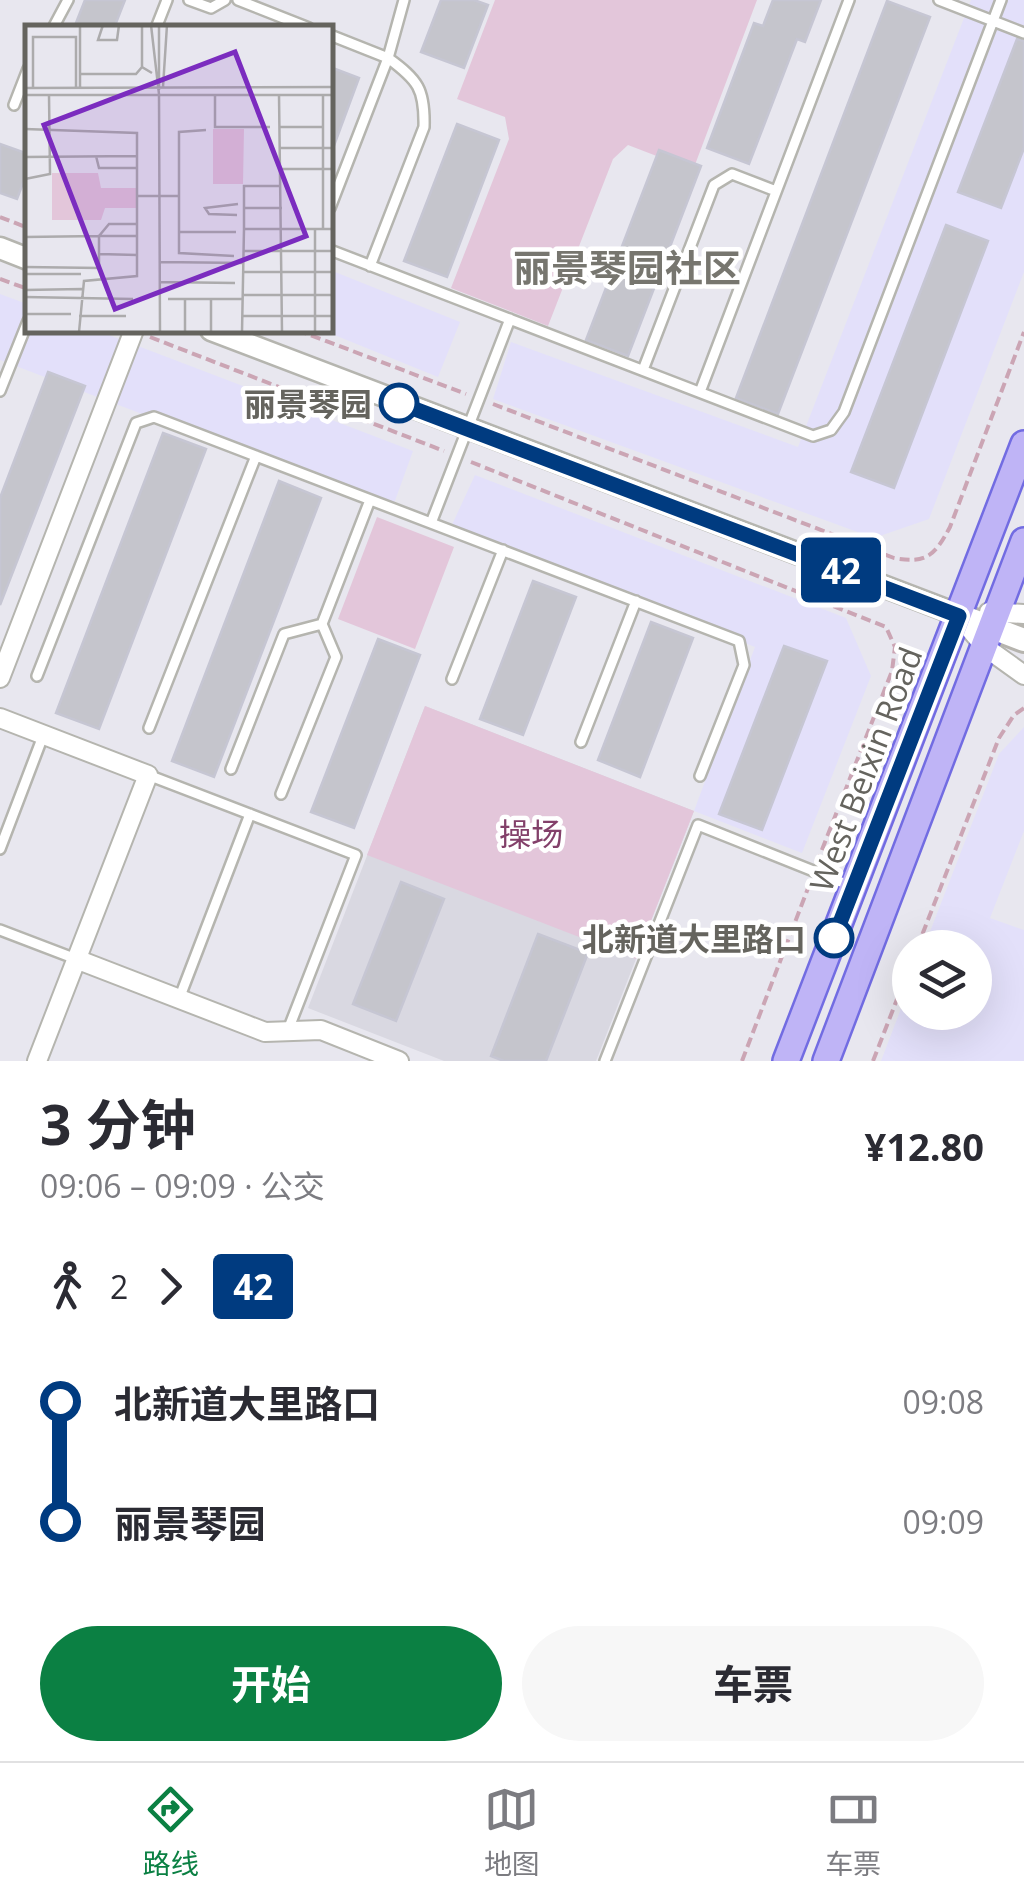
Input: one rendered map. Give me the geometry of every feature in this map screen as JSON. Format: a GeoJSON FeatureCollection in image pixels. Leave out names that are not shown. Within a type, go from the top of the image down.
{"type":"FeatureCollection","features":[{"type":"Feature","properties":{"kind":"main road","name":"West Beixin Road"},"geometry":{"type":"LineString","coordinates":[[786,1061],[1024,444]]}},
{"type":"Feature","properties":{"kind":"main road","name":"West Beixin Road"},"geometry":{"type":"LineString","coordinates":[[826,1061],[1000,625],[1024,542]]}},
{"type":"Feature","properties":{"kind":"main road"},"geometry":{"type":"LineString","coordinates":[[959,616],[1000,625],[1024,640]]}},
{"type":"Feature","properties":{"kind":"street"},"geometry":{"type":"LineString","coordinates":[[0,248],[25,258]]}},
{"type":"Feature","properties":{"kind":"street"},"geometry":{"type":"LineString","coordinates":[[0,678],[133,332]]}},
{"type":"Feature","properties":{"kind":"street"},"geometry":{"type":"LineString","coordinates":[[216,332],[959,616]]}},
{"type":"Feature","properties":{"kind":"street"},"geometry":{"type":"LineString","coordinates":[[1000,625],[1024,675]]}},
{"type":"Feature","properties":{"kind":"street"},"geometry":{"type":"LineString","coordinates":[[0,718],[148,774],[37,1061]]}},
{"type":"Feature","properties":{"kind":"street"},"geometry":{"type":"LineString","coordinates":[[76,959],[265,1032],[321,1030],[375,1057],[399,1061]]}},
{"type":"Feature","properties":{"kind":"lane"},"geometry":{"type":"LineString","coordinates":[[55,25],[68,0]]}},
{"type":"Feature","properties":{"kind":"lane"},"geometry":{"type":"LineString","coordinates":[[157,25],[167,0]]}},
{"type":"Feature","properties":{"kind":"lane"},"geometry":{"type":"LineString","coordinates":[[189,0],[211,8],[225,0]]}},
{"type":"Feature","properties":{"kind":"lane"},"geometry":{"type":"LineString","coordinates":[[238,0],[300,25]]}},
{"type":"Feature","properties":{"kind":"lane"},"geometry":{"type":"LineString","coordinates":[[332,203],[388,58],[404,0]]}},
{"type":"Feature","properties":{"kind":"lane"},"geometry":{"type":"LineString","coordinates":[[700,392],[850,0]]}},
{"type":"Feature","properties":{"kind":"lane"},"geometry":{"type":"LineString","coordinates":[[938,0],[1024,32]]}},
{"type":"Feature","properties":{"kind":"lane"},"geometry":{"type":"LineString","coordinates":[[332,251],[812,436],[831,430],[844,412],[1001,0]]}},
{"type":"Feature","properties":{"kind":"lane"},"geometry":{"type":"LineString","coordinates":[[332,37],[388,58],[414,77],[424,104],[424,128],[370,266]]}},
{"type":"Feature","properties":{"kind":"lane"},"geometry":{"type":"LineString","coordinates":[[14,105],[25,77]]}},
{"type":"Feature","properties":{"kind":"lane"},"geometry":{"type":"LineString","coordinates":[[643,370],[714,185],[732,174],[776,191]]}},
{"type":"Feature","properties":{"kind":"lane"},"geometry":{"type":"LineString","coordinates":[[431,522],[510,319]]}},
{"type":"Feature","properties":{"kind":"lane"},"geometry":{"type":"LineString","coordinates":[[0,391],[25,328]]}},
{"type":"Feature","properties":{"kind":"lane"},"geometry":{"type":"LineString","coordinates":[[37,676],[136,423],[154,418],[739,641],[744,665],[700,776]]}},
{"type":"Feature","properties":{"kind":"lane"},"geometry":{"type":"LineString","coordinates":[[148,728],[256,456]]}},
{"type":"Feature","properties":{"kind":"lane"},"geometry":{"type":"LineString","coordinates":[[281,794],[336,657],[322,624],[370,500]]}},
{"type":"Feature","properties":{"kind":"lane"},"geometry":{"type":"LineString","coordinates":[[452,679],[503,550]]}},
{"type":"Feature","properties":{"kind":"lane"},"geometry":{"type":"LineString","coordinates":[[581,742],[636,601]]}},
{"type":"Feature","properties":{"kind":"lane"},"geometry":{"type":"LineString","coordinates":[[231,770],[284,634],[322,624]]}},
{"type":"Feature","properties":{"kind":"lane"},"geometry":{"type":"LineString","coordinates":[[0,849],[43,736]]}},
{"type":"Feature","properties":{"kind":"lane"},"geometry":{"type":"LineString","coordinates":[[148,774],[356,856],[288,1030]]}},
{"type":"Feature","properties":{"kind":"lane"},"geometry":{"type":"LineString","coordinates":[[179,999],[250,814]]}},
{"type":"Feature","properties":{"kind":"lane"},"geometry":{"type":"LineString","coordinates":[[605,1061],[698,825],[854,886]]}},
{"type":"Feature","properties":{"kind":"lane"},"geometry":{"type":"LineString","coordinates":[[0,930],[76,959]]}},
{"type":"Feature","properties":{"kind":"path"},"geometry":{"type":"LineString","coordinates":[[0,218],[25,227]]}},
{"type":"Feature","properties":{"kind":"path"},"geometry":{"type":"LineString","coordinates":[[0,278],[25,288]]}},
{"type":"Feature","properties":{"kind":"path"},"geometry":{"type":"LineString","coordinates":[[139,332],[870,618],[886,627],[895,647],[892,671]]}},
{"type":"Feature","properties":{"kind":"path"},"geometry":{"type":"LineString","coordinates":[[302,332],[894,558],[911,561],[926,558],[940,546],[950,527],[1024,332]]}},
{"type":"Feature","properties":{"kind":"path"},"geometry":{"type":"LineString","coordinates":[[924,930],[999,738],[1014,715],[1024,708]]}},
{"type":"Feature","properties":{"kind":"path"},"geometry":{"type":"LineString","coordinates":[[873,1061],[892,1012]]}},
{"type":"Feature","properties":{"kind":"shaded area"},"geometry":{"type":"Polygon","coordinates":[[[971,0],[1024,0],[1024,272],[929,519],[874,538],[493,399],[511,342],[798,447],[971,0]]]}},
{"type":"Feature","properties":{"kind":"shaded area"},"geometry":{"type":"Polygon","coordinates":[[[332,271],[460,322],[438,377],[327,332],[332,332],[332,271]]]}},
{"type":"Feature","properties":{"kind":"shaded area"},"geometry":{"type":"Polygon","coordinates":[[[0,294],[25,303],[25,332],[101,332],[413,451],[392,509],[0,360],[0,294]]]}},
{"type":"Feature","properties":{"kind":"shaded area"},"geometry":{"type":"Polygon","coordinates":[[[475,475],[846,618],[871,676],[802,853],[694,811],[755,647],[451,527],[475,475]]]}},
{"type":"Feature","properties":{"kind":"shaded area"},"geometry":{"type":"Polygon","coordinates":[[[425,706],[694,811],[596,1061],[444,1061],[308,1008],[425,706]]]}},
{"type":"Feature","properties":{"kind":"shaded area"},"geometry":{"type":"Polygon","coordinates":[[[1024,727],[1024,831],[990,918],[1024,930],[1024,1061],[881,1061],[893,1030],[992,1030],[992,930],[931,930],[999,754],[1024,727]]]}},
{"type":"Feature","properties":{"kind":"green space"},"geometry":{"type":"Polygon","coordinates":[[[495,0],[757,0],[693,170],[628,145],[613,159],[548,326],[451,288],[509,139],[505,117],[457,99],[495,0]]]}},
{"type":"Feature","properties":{"kind":"green space"},"geometry":{"type":"Polygon","coordinates":[[[377,517],[454,547],[415,649],[338,619],[377,517]]]}},
{"type":"Feature","properties":{"kind":"green space","name":"操场"},"geometry":{"type":"Polygon","coordinates":[[[425,706],[694,811],[636,959],[367,855],[425,706]]]}},
{"type":"Feature","properties":{"kind":"building"},"geometry":{"type":"Polygon","coordinates":[[[85,0],[125,0],[115,25],[75,25],[85,0]]]}},
{"type":"Feature","properties":{"kind":"building"},"geometry":{"type":"Polygon","coordinates":[[[441,0],[474,0],[488,5],[464,68],[421,52],[441,0]]]}},
{"type":"Feature","properties":{"kind":"building"},"geometry":{"type":"Polygon","coordinates":[[[773,0],[821,0],[805,42],[797,39],[749,164],[707,148],[754,23],[763,26],[773,0]]]}},
{"type":"Feature","properties":{"kind":"building"},"geometry":{"type":"Polygon","coordinates":[[[887,1],[930,17],[778,414],[736,398],[887,1]]]}},
{"type":"Feature","properties":{"kind":"building"},"geometry":{"type":"Polygon","coordinates":[[[1017,39],[1024,41],[1024,148],[1001,208],[958,192],[1017,39]]]}},
{"type":"Feature","properties":{"kind":"building"},"geometry":{"type":"Polygon","coordinates":[[[332,68],[359,78],[332,151],[332,68]]]}},
{"type":"Feature","properties":{"kind":"building"},"geometry":{"type":"Polygon","coordinates":[[[457,124],[499,140],[447,277],[404,261],[457,124]]]}},
{"type":"Feature","properties":{"kind":"building"},"geometry":{"type":"Polygon","coordinates":[[[0,144],[25,153],[25,178],[17,199],[0,193],[0,144]]]}},
{"type":"Feature","properties":{"kind":"building"},"geometry":{"type":"Polygon","coordinates":[[[659,150],[701,166],[628,356],[586,340],[659,150]]]}},
{"type":"Feature","properties":{"kind":"building"},"geometry":{"type":"Polygon","coordinates":[[[946,225],[988,241],[894,488],[851,472],[946,225]]]}},
{"type":"Feature","properties":{"kind":"building"},"geometry":{"type":"Polygon","coordinates":[[[48,372],[85,386],[0,605],[0,498],[48,372]]]}},
{"type":"Feature","properties":{"kind":"building"},"geometry":{"type":"Polygon","coordinates":[[[163,433],[206,449],[99,729],[56,713],[163,433]]]}},
{"type":"Feature","properties":{"kind":"building"},"geometry":{"type":"Polygon","coordinates":[[[279,481],[321,498],[214,777],[172,761],[279,481]]]}},
{"type":"Feature","properties":{"kind":"building"},"geometry":{"type":"Polygon","coordinates":[[[533,581],[576,597],[523,735],[480,719],[533,581]]]}},
{"type":"Feature","properties":{"kind":"building"},"geometry":{"type":"Polygon","coordinates":[[[651,622],[693,638],[640,777],[598,760],[651,622]]]}},
{"type":"Feature","properties":{"kind":"building"},"geometry":{"type":"Polygon","coordinates":[[[378,639],[420,655],[354,828],[311,812],[378,639]]]}},
{"type":"Feature","properties":{"kind":"building"},"geometry":{"type":"Polygon","coordinates":[[[784,646],[827,661],[762,830],[719,814],[784,646]]]}},
{"type":"Feature","properties":{"kind":"building"},"geometry":{"type":"Polygon","coordinates":[[[401,882],[444,899],[396,1021],[353,1004],[401,882]]]}},
{"type":"Feature","properties":{"kind":"building"},"geometry":{"type":"Polygon","coordinates":[[[538,934],[588,953],[546,1061],[504,1061],[491,1056],[538,934]]]}},
{"type":"Feature","properties":{"kind":"bus line","name":"42"},"geometry":{"type":"LineString","coordinates":[[399,403],[959,616],[834,938]]}},
{"type":"Feature","properties":{"kind":"place","name":"丽景琴园"},"geometry":{"type":"Point","coordinates":[399,403]}},
{"type":"Feature","properties":{"kind":"place","name":"北新道大里路口"},"geometry":{"type":"Point","coordinates":[834,938]}},
{"type":"Feature","properties":{"kind":"district","name":"丽景琴园社区"},"geometry":{"type":"Point","coordinates":[627,267]}}]}
